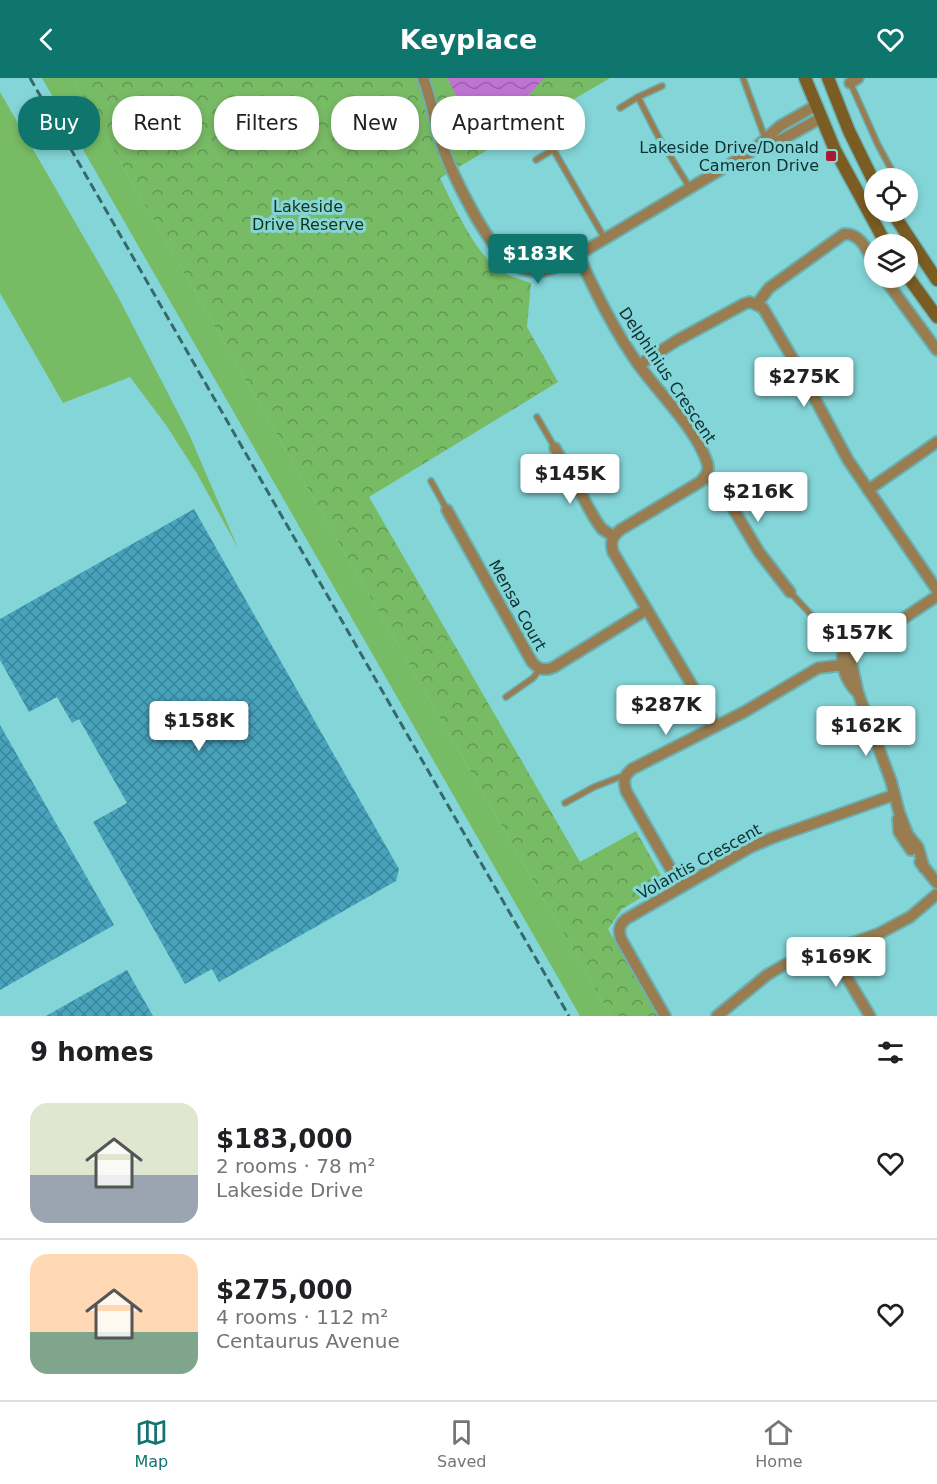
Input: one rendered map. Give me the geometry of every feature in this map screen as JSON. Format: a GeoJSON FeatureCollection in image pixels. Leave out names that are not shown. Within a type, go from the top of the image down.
{"type":"FeatureCollection","features":[{"type":"Feature","properties":{"kind":"street"},"geometry":{"type":"LineString","coordinates":[[423,78],[442,146],[469,205],[495,248],[513,264],[536,271],[558,267],[767,142],[780,126],[836,97]]}},
{"type":"Feature","properties":{"kind":"street"},"geometry":{"type":"LineString","coordinates":[[805,78],[850,180],[880,234]]}},
{"type":"Feature","properties":{"kind":"street"},"geometry":{"type":"LineString","coordinates":[[828,78],[868,168]]}},
{"type":"Feature","properties":{"kind":"street"},"geometry":{"type":"LineString","coordinates":[[767,142],[783,139],[841,110]]}},
{"type":"Feature","properties":{"kind":"street"},"geometry":{"type":"LineString","coordinates":[[899,222],[935,274],[918,282]]}},
{"type":"Feature","properties":{"kind":"street"},"geometry":{"type":"LineString","coordinates":[[757,304],[770,288],[844,234],[857,237],[864,248]]}},
{"type":"Feature","properties":{"kind":"street","name":"Delphinius Crescent"},"geometry":{"type":"LineString","coordinates":[[578,255],[619,334],[639,365],[692,435],[709,468],[706,476]]}},
{"type":"Feature","properties":{"kind":"street"},"geometry":{"type":"LineString","coordinates":[[891,288],[937,350]]}},
{"type":"Feature","properties":{"kind":"street"},"geometry":{"type":"LineString","coordinates":[[915,288],[937,317]]}},
{"type":"Feature","properties":{"kind":"street"},"geometry":{"type":"LineString","coordinates":[[639,365],[676,341],[744,304],[750,302],[757,304],[762,308],[788,349],[836,439],[868,490],[937,590]]}},
{"type":"Feature","properties":{"kind":"street"},"geometry":{"type":"LineString","coordinates":[[868,490],[937,442]]}},
{"type":"Feature","properties":{"kind":"street"},"geometry":{"type":"LineString","coordinates":[[555,448],[594,519],[602,529],[613,536]]}},
{"type":"Feature","properties":{"kind":"street"},"geometry":{"type":"LineString","coordinates":[[716,726],[613,552],[610,544],[613,536],[706,476],[722,490],[759,552],[790,592]]}},
{"type":"Feature","properties":{"kind":"street","name":"Mensa Court"},"geometry":{"type":"LineString","coordinates":[[447,510],[532,662],[540,669],[555,668],[646,610]]}},
{"type":"Feature","properties":{"kind":"street"},"geometry":{"type":"LineString","coordinates":[[937,596],[852,651],[847,664],[908,835],[918,847],[924,868],[937,883]]}},
{"type":"Feature","properties":{"kind":"street"},"geometry":{"type":"LineString","coordinates":[[681,887],[626,791],[625,776],[632,769],[716,726],[818,668],[847,664]]}},
{"type":"Feature","properties":{"kind":"street","name":"Volantis Crescent"},"geometry":{"type":"LineString","coordinates":[[665,1016],[618,932],[620,924],[751,847],[894,795]]}},
{"type":"Feature","properties":{"kind":"street"},"geometry":{"type":"LineString","coordinates":[[723,1014],[767,975],[784,965],[806,955],[880,933],[910,917],[937,894]]}},
{"type":"Feature","properties":{"kind":"street"},"geometry":{"type":"LineString","coordinates":[[838,945],[846,976],[870,1016]]}},
{"type":"Feature","properties":{"kind":"lane"},"geometry":{"type":"LineString","coordinates":[[743,78],[767,142]]}},
{"type":"Feature","properties":{"kind":"lane"},"geometry":{"type":"LineString","coordinates":[[852,80],[878,145],[891,168]]}},
{"type":"Feature","properties":{"kind":"lane"},"geometry":{"type":"LineString","coordinates":[[620,108],[662,86]]}},
{"type":"Feature","properties":{"kind":"lane"},"geometry":{"type":"LineString","coordinates":[[638,97],[659,138],[690,188]]}},
{"type":"Feature","properties":{"kind":"lane"},"geometry":{"type":"LineString","coordinates":[[536,160],[551,150]]}},
{"type":"Feature","properties":{"kind":"lane"},"geometry":{"type":"LineString","coordinates":[[554,150],[605,239]]}},
{"type":"Feature","properties":{"kind":"lane"},"geometry":{"type":"LineString","coordinates":[[537,417],[555,448]]}},
{"type":"Feature","properties":{"kind":"lane"},"geometry":{"type":"LineString","coordinates":[[431,481],[447,510]]}},
{"type":"Feature","properties":{"kind":"lane"},"geometry":{"type":"LineString","coordinates":[[790,592],[829,633]]}},
{"type":"Feature","properties":{"kind":"lane"},"geometry":{"type":"LineString","coordinates":[[506,697],[534,678],[540,669]]}},
{"type":"Feature","properties":{"kind":"lane"},"geometry":{"type":"LineString","coordinates":[[565,803],[606,782],[625,776]]}},
{"type":"Feature","properties":{"kind":"green space"},"geometry":{"type":"Polygon","coordinates":[[[42,78],[72,78],[82,96],[52,96],[42,78]]]}},
{"type":"Feature","properties":{"kind":"green space","name":"Lakeside Drive Reserve"},"geometry":{"type":"Polygon","coordinates":[[[72,78],[610,78],[579,96],[431,96],[431,150],[488,150],[440,178],[465,226],[489,261],[505,273],[531,283],[527,327],[558,382],[369,497],[580,862],[636,831],[663,879],[662,885],[622,909],[608,929],[658,1016],[611,1016],[113,150],[202,150],[202,96],[112,96],[112,148],[100,127],[100,96],[82,96],[72,78]]]}},
{"type":"Feature","properties":{"kind":"green space"},"geometry":{"type":"Polygon","coordinates":[[[0,92],[18,123],[18,150],[33,150],[116,293],[189,434],[238,548],[196,472],[166,425],[130,377],[63,403],[0,293],[0,92]]]}},
{"type":"Feature","properties":{"kind":"green space"},"geometry":{"type":"Polygon","coordinates":[[[100,127],[611,1016],[580,1016],[83,150],[100,150],[100,127]]]}},
{"type":"Feature","properties":{"kind":"water"},"geometry":{"type":"Polygon","coordinates":[[[448,78],[544,78],[527,96],[457,96],[448,78]]]}},
{"type":"Feature","properties":{"kind":"building"},"geometry":{"type":"Polygon","coordinates":[[[194,509],[399,869],[396,881],[219,982],[212,969],[185,984],[93,822],[127,803],[79,719],[72,723],[57,697],[29,712],[0,660],[0,619],[194,509]]]}},
{"type":"Feature","properties":{"kind":"building"},"geometry":{"type":"Polygon","coordinates":[[[0,725],[114,925],[0,990],[0,725]]]}},
{"type":"Feature","properties":{"kind":"building"},"geometry":{"type":"Polygon","coordinates":[[[127,970],[153,1016],[46,1016],[127,970]]]}},
{"type":"Feature","properties":{"kind":"railway"},"geometry":{"type":"LineString","coordinates":[[30,78],[569,1016]]}},
{"type":"Feature","properties":{"kind":"place","name":"Lakeside Drive/Donald Cameron Drive"},"geometry":{"type":"Point","coordinates":[831,156]}}]}
